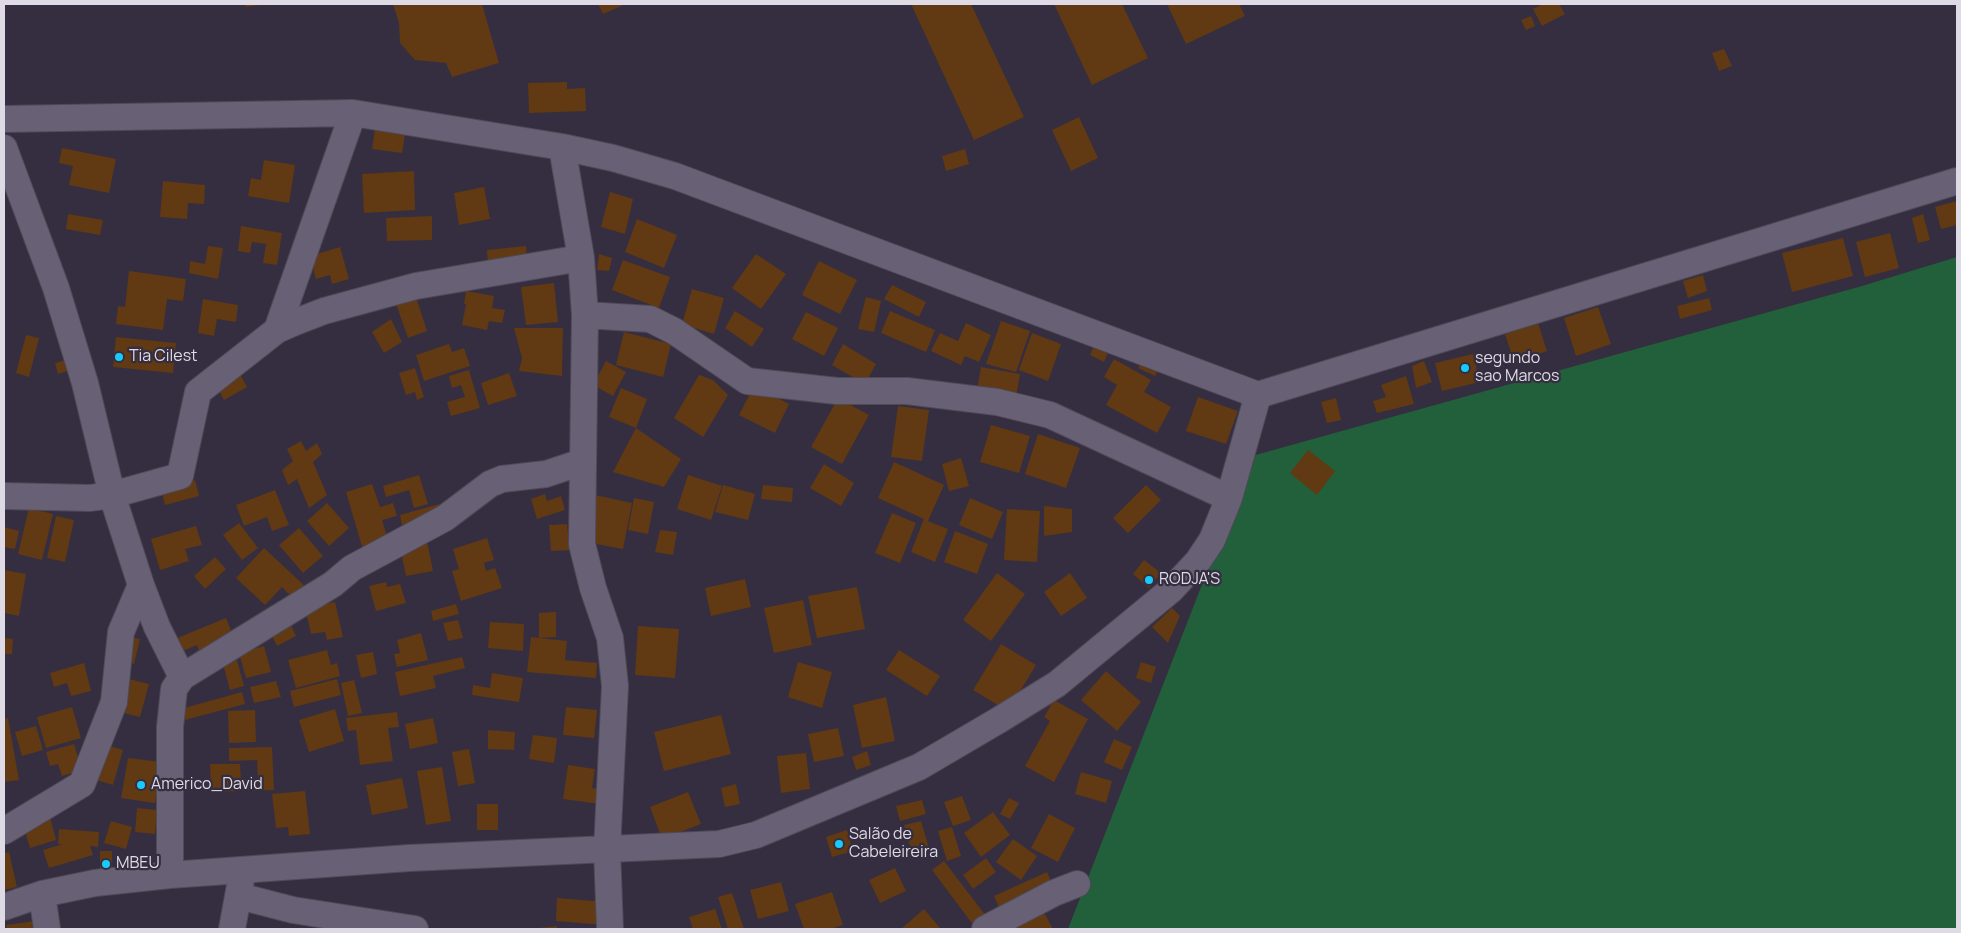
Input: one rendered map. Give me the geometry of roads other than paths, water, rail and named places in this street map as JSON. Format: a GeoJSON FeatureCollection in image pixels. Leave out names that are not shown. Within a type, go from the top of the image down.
{"type":"FeatureCollection","features":[{"type":"Feature","properties":{"kind":"street"},"geometry":{"type":"LineString","coordinates":[[4,119],[354,113],[562,147],[613,158],[675,176],[1258,394],[1957,181]]}},
{"type":"Feature","properties":{"kind":"street"},"geometry":{"type":"LineString","coordinates":[[277,330],[354,113]]}},
{"type":"Feature","properties":{"kind":"street"},"geometry":{"type":"LineString","coordinates":[[562,147],[581,258],[585,315],[582,544],[593,588],[610,638],[615,686],[607,850],[610,929]]}},
{"type":"Feature","properties":{"kind":"street"},"geometry":{"type":"LineString","coordinates":[[4,148],[11,188],[56,288],[85,384],[112,495],[141,585],[157,627],[182,677]]}},
{"type":"Feature","properties":{"kind":"street"},"geometry":{"type":"LineString","coordinates":[[4,496],[90,498],[112,495],[180,476],[198,392],[277,330],[324,311],[416,286],[506,269],[581,258]]}},
{"type":"Feature","properties":{"kind":"street"},"geometry":{"type":"LineString","coordinates":[[585,315],[650,320],[674,330],[747,381],[837,391],[907,391],[997,402],[1050,415],[1229,498]]}},
{"type":"Feature","properties":{"kind":"street"},"geometry":{"type":"LineString","coordinates":[[4,907],[42,894],[95,883],[170,875],[240,884],[409,858],[719,844],[756,835],[927,762],[1057,684],[1171,590],[1198,561],[1212,540],[1229,498],[1258,394]]}},
{"type":"Feature","properties":{"kind":"street"},"geometry":{"type":"LineString","coordinates":[[170,875],[170,727],[174,689],[182,677],[333,584],[352,568],[445,518],[490,484],[502,479],[546,474],[582,462]]}},
{"type":"Feature","properties":{"kind":"street"},"geometry":{"type":"LineString","coordinates":[[4,831],[82,784],[114,702],[121,632],[141,585]]}},
{"type":"Feature","properties":{"kind":"street"},"geometry":{"type":"LineString","coordinates":[[232,929],[240,884]]}},
{"type":"Feature","properties":{"kind":"street"},"geometry":{"type":"LineString","coordinates":[[240,884],[293,910],[415,929]]}},
{"type":"Feature","properties":{"kind":"street"},"geometry":{"type":"LineString","coordinates":[[985,929],[1054,893],[1077,884]]}},
{"type":"Feature","properties":{"kind":"street"},"geometry":{"type":"LineString","coordinates":[[42,894],[47,929]]}},
{"type":"Feature","properties":{"kind":"place","name":"Tia Cilest"},"geometry":{"type":"Point","coordinates":[119,357]}},
{"type":"Feature","properties":{"kind":"place","name":"segundo sao Marcos"},"geometry":{"type":"Point","coordinates":[1465,368]}},
{"type":"Feature","properties":{"kind":"place","name":"RODJA'S"},"geometry":{"type":"Point","coordinates":[1149,580]}},
{"type":"Feature","properties":{"kind":"place","name":"Americo_David"},"geometry":{"type":"Point","coordinates":[141,785]}},
{"type":"Feature","properties":{"kind":"place","name":"Salão de Cabeleireira"},"geometry":{"type":"Point","coordinates":[839,844]}},
{"type":"Feature","properties":{"kind":"place","name":"MBEU"},"geometry":{"type":"Point","coordinates":[106,864]}}]}
